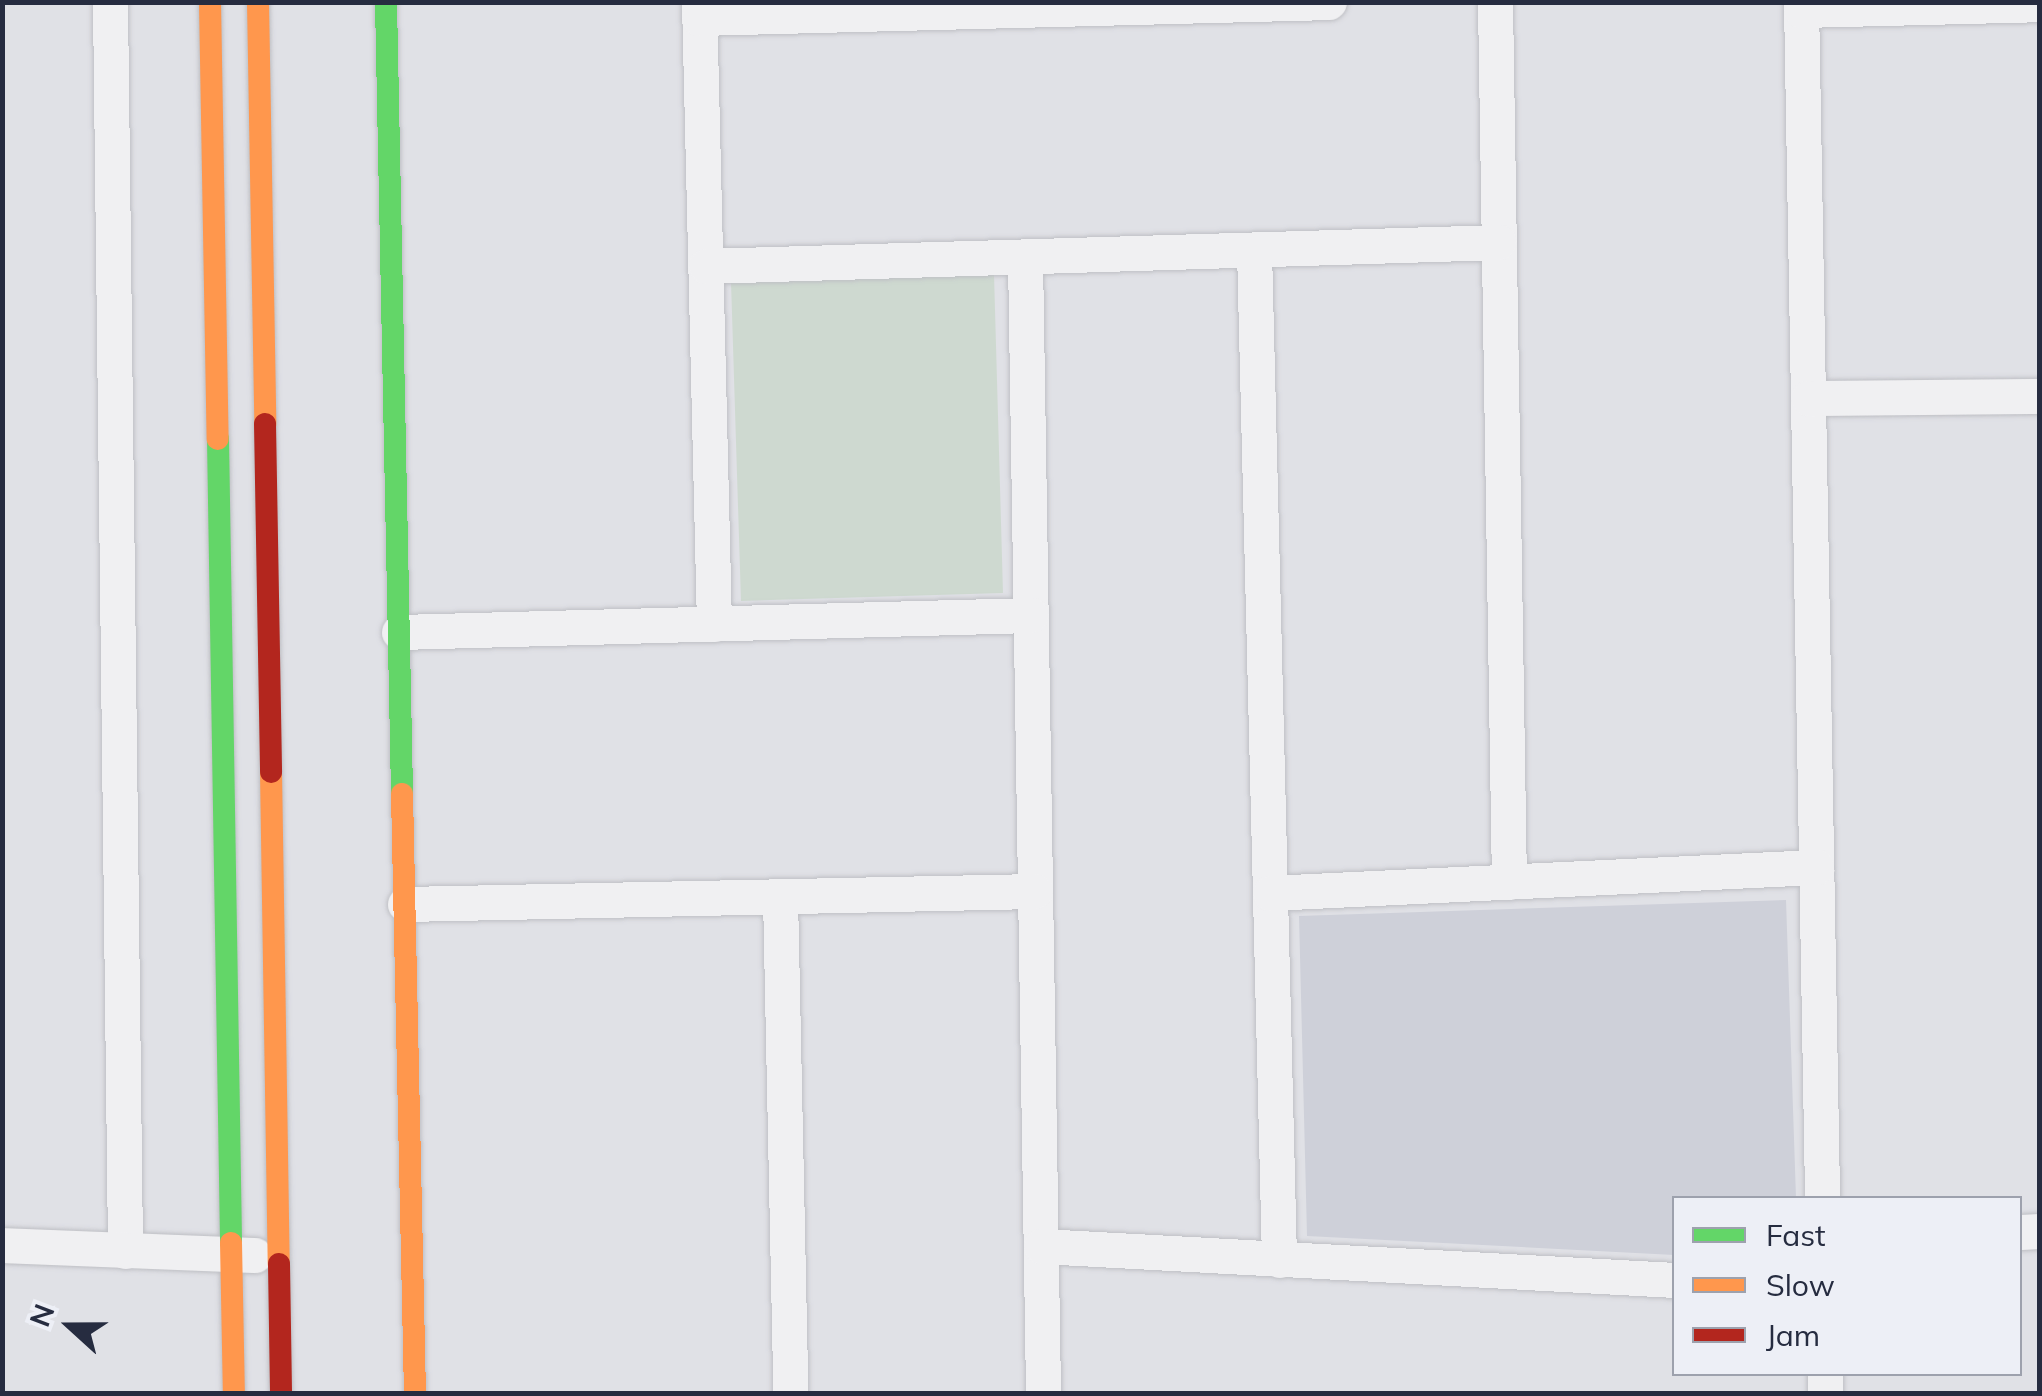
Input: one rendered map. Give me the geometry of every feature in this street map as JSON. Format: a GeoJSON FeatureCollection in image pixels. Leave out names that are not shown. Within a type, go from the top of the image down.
{"type":"FeatureCollection","features":[{"type":"Feature","properties":{"kind":"main road"},"geometry":{"type":"LineString","coordinates":[[210,2],[228,1254],[234,1394]]}},
{"type":"Feature","properties":{"kind":"main road"},"geometry":{"type":"LineString","coordinates":[[258,2],[281,1394]]}},
{"type":"Feature","properties":{"kind":"main road"},"geometry":{"type":"LineString","coordinates":[[386,2],[415,1394]]}},
{"type":"Feature","properties":{"kind":"street"},"geometry":{"type":"LineString","coordinates":[[110,2],[125,1250]]}},
{"type":"Feature","properties":{"kind":"street"},"geometry":{"type":"LineString","coordinates":[[714,624],[699,10],[1329,2]]}},
{"type":"Feature","properties":{"kind":"street"},"geometry":{"type":"LineString","coordinates":[[1495,2],[1509,882]]}},
{"type":"Feature","properties":{"kind":"street"},"geometry":{"type":"LineString","coordinates":[[1822,1196],[1801,6],[2040,4]]}},
{"type":"Feature","properties":{"kind":"street"},"geometry":{"type":"LineString","coordinates":[[706,266],[1499,242]]}},
{"type":"Feature","properties":{"kind":"street"},"geometry":{"type":"LineString","coordinates":[[1254,250],[1279,1260]]}},
{"type":"Feature","properties":{"kind":"street"},"geometry":{"type":"LineString","coordinates":[[1025,257],[1044,1394]]}},
{"type":"Feature","properties":{"kind":"street"},"geometry":{"type":"LineString","coordinates":[[1808,398],[2040,396]]}},
{"type":"Feature","properties":{"kind":"street"},"geometry":{"type":"LineString","coordinates":[[399,632],[1030,615]]}},
{"type":"Feature","properties":{"kind":"street"},"geometry":{"type":"LineString","coordinates":[[1270,894],[1816,867]]}},
{"type":"Feature","properties":{"kind":"street"},"geometry":{"type":"LineString","coordinates":[[405,904],[1036,890]]}},
{"type":"Feature","properties":{"kind":"street"},"geometry":{"type":"LineString","coordinates":[[780,896],[790,1394]]}},
{"type":"Feature","properties":{"kind":"street"},"geometry":{"type":"LineString","coordinates":[[2,1246],[276,1256]]}},
{"type":"Feature","properties":{"kind":"street"},"geometry":{"type":"LineString","coordinates":[[1041,1246],[1672,1280]]}},
{"type":"Feature","properties":{"kind":"shaded area"},"geometry":{"type":"Polygon","coordinates":[[[994,274],[1003,593],[741,601],[731,283],[994,274]]]}},
{"type":"Feature","properties":{"kind":"shaded area"},"geometry":{"type":"Polygon","coordinates":[[[1786,900],[1796,1196],[1672,1196],[1672,1255],[1307,1236],[1299,916],[1786,900]]]}},
{"type":"Feature","properties":{"kind":"traffic: fast"},"geometry":{"type":"LineString","coordinates":[[386,2],[402,794]]}},
{"type":"Feature","properties":{"kind":"traffic: fast"},"geometry":{"type":"LineString","coordinates":[[218,439],[231,1243]]}},
{"type":"Feature","properties":{"kind":"traffic: slow"},"geometry":{"type":"LineString","coordinates":[[210,2],[218,439]]}},
{"type":"Feature","properties":{"kind":"traffic: slow"},"geometry":{"type":"LineString","coordinates":[[258,2],[265,424]]}},
{"type":"Feature","properties":{"kind":"traffic: slow"},"geometry":{"type":"LineString","coordinates":[[271,772],[279,1264]]}},
{"type":"Feature","properties":{"kind":"traffic: slow"},"geometry":{"type":"LineString","coordinates":[[402,794],[415,1394]]}},
{"type":"Feature","properties":{"kind":"traffic: slow"},"geometry":{"type":"LineString","coordinates":[[231,1243],[234,1394]]}},
{"type":"Feature","properties":{"kind":"traffic: jam"},"geometry":{"type":"LineString","coordinates":[[265,424],[271,772]]}},
{"type":"Feature","properties":{"kind":"traffic: jam"},"geometry":{"type":"LineString","coordinates":[[279,1264],[281,1394]]}}]}
